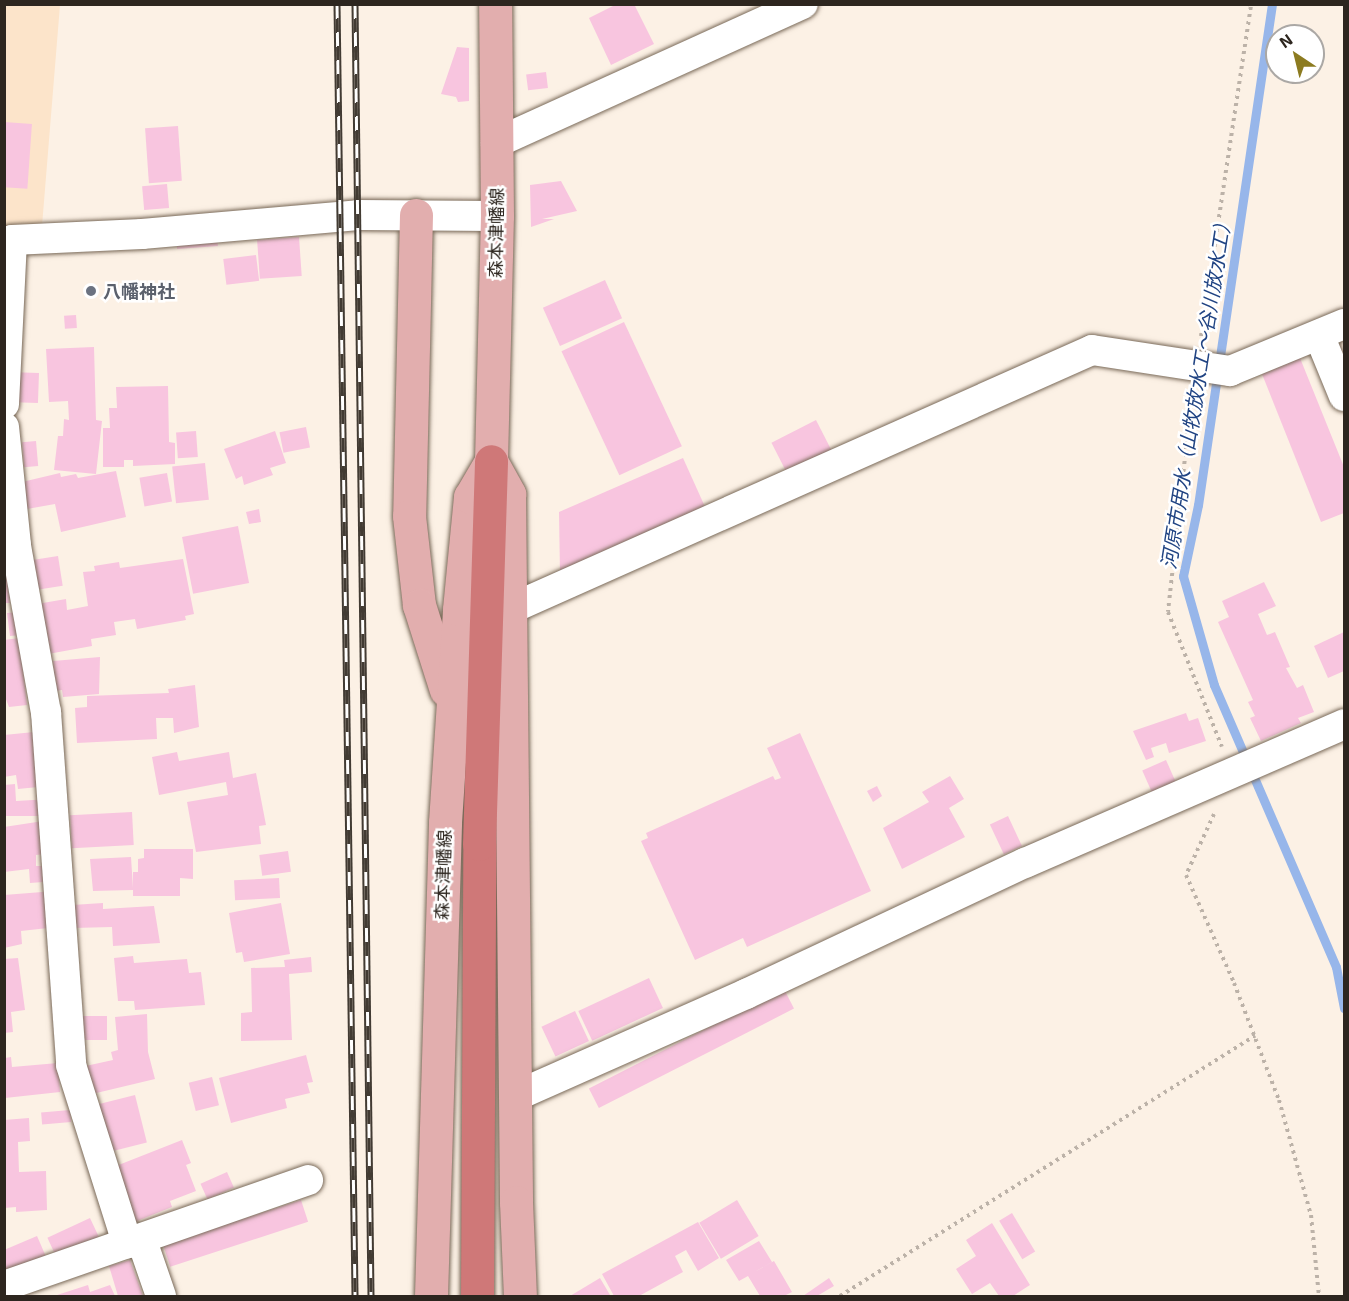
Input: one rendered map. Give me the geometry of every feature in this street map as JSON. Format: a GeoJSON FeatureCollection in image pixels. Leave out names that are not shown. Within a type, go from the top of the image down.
{"type":"FeatureCollection","features":[{"type":"Feature","properties":{"kind":"highway"},"geometry":{"type":"LineString","coordinates":[[477,1296],[479,844],[491,461]]}},
{"type":"Feature","properties":{"kind":"main road","name":"森本津幡線"},"geometry":{"type":"LineString","coordinates":[[495,4],[496,216],[491,461],[509,494],[508,610],[520,1296]]}},
{"type":"Feature","properties":{"kind":"main road"},"geometry":{"type":"LineString","coordinates":[[416,215],[409,516],[419,604],[452,715]]}},
{"type":"Feature","properties":{"kind":"main road","name":"森本津幡線"},"geometry":{"type":"LineString","coordinates":[[431,1296],[444,845],[452,715],[470,496],[491,461]]}},
{"type":"Feature","properties":{"kind":"street"},"geometry":{"type":"LineString","coordinates":[[496,143],[803,4]]}},
{"type":"Feature","properties":{"kind":"street"},"geometry":{"type":"LineString","coordinates":[[4,404],[8,243],[358,215],[496,216]]}},
{"type":"Feature","properties":{"kind":"street"},"geometry":{"type":"LineString","coordinates":[[508,610],[1092,350],[1230,371],[1332,329],[1344,396]]}},
{"type":"Feature","properties":{"kind":"street"},"geometry":{"type":"LineString","coordinates":[[4,427],[10,546],[46,712],[71,1065],[134,1242],[161,1296]]}},
{"type":"Feature","properties":{"kind":"street"},"geometry":{"type":"LineString","coordinates":[[516,1096],[746,994],[1025,863],[1344,724]]}},
{"type":"Feature","properties":{"kind":"street"},"geometry":{"type":"LineString","coordinates":[[4,1286],[308,1180]]}},
{"type":"Feature","properties":{"kind":"path"},"geometry":{"type":"LineString","coordinates":[[1245,768],[1186,875],[1255,1036],[1279,1100],[1311,1215],[1319,1296]]}},
{"type":"Feature","properties":{"kind":"path"},"geometry":{"type":"LineString","coordinates":[[840,1296],[1255,1036]]}},
{"type":"Feature","properties":{"kind":"shaded area"},"geometry":{"type":"Polygon","coordinates":[[[5,5],[60,5],[42,226],[5,232],[5,5]]]}},
{"type":"Feature","properties":{"kind":"building"},"geometry":{"type":"Polygon","coordinates":[[[617,4],[634,4],[654,44],[611,65],[589,18],[617,4]]]}},
{"type":"Feature","properties":{"kind":"building"},"geometry":{"type":"Polygon","coordinates":[[[457,47],[469,48],[469,101],[458,102],[456,97],[441,94],[457,47]]]}},
{"type":"Feature","properties":{"kind":"building"},"geometry":{"type":"Polygon","coordinates":[[[546,72],[548,88],[528,90],[526,74],[546,72]]]}},
{"type":"Feature","properties":{"kind":"building"},"geometry":{"type":"Polygon","coordinates":[[[4,122],[32,124],[27,189],[4,187],[4,122]]]}},
{"type":"Feature","properties":{"kind":"building"},"geometry":{"type":"Polygon","coordinates":[[[178,126],[182,181],[149,183],[145,128],[178,126]]]}},
{"type":"Feature","properties":{"kind":"building"},"geometry":{"type":"Polygon","coordinates":[[[561,181],[577,211],[542,219],[554,219],[531,227],[530,185],[561,181]]]}},
{"type":"Feature","properties":{"kind":"building"},"geometry":{"type":"Polygon","coordinates":[[[167,184],[169,208],[144,210],[142,186],[167,184]]]}},
{"type":"Feature","properties":{"kind":"building"},"geometry":{"type":"Polygon","coordinates":[[[299,237],[302,276],[260,279],[257,240],[299,237]]]}},
{"type":"Feature","properties":{"kind":"building"},"geometry":{"type":"Polygon","coordinates":[[[217,239],[218,246],[177,249],[177,243],[217,239]]]}},
{"type":"Feature","properties":{"kind":"building"},"geometry":{"type":"Polygon","coordinates":[[[256,255],[259,281],[226,285],[223,259],[256,255]]]}},
{"type":"Feature","properties":{"kind":"building"},"geometry":{"type":"Polygon","coordinates":[[[605,280],[622,318],[560,346],[543,308],[605,280]]]}},
{"type":"Feature","properties":{"kind":"building"},"geometry":{"type":"Polygon","coordinates":[[[76,315],[77,328],[65,329],[64,316],[76,315]]]}},
{"type":"Feature","properties":{"kind":"building"},"geometry":{"type":"Polygon","coordinates":[[[624,322],[682,446],[619,475],[561,351],[624,322]]]}},
{"type":"Feature","properties":{"kind":"building"},"geometry":{"type":"Polygon","coordinates":[[[94,347],[96,420],[102,421],[96,474],[54,470],[58,436],[63,436],[64,419],[69,420],[68,401],[49,402],[46,349],[94,347]]]}},
{"type":"Feature","properties":{"kind":"building"},"geometry":{"type":"Polygon","coordinates":[[[1300,358],[1344,467],[1344,513],[1321,522],[1262,374],[1300,358]]]}},
{"type":"Feature","properties":{"kind":"building"},"geometry":{"type":"Polygon","coordinates":[[[16,372],[39,373],[38,403],[15,402],[16,372]]]}},
{"type":"Feature","properties":{"kind":"building"},"geometry":{"type":"Polygon","coordinates":[[[168,386],[169,442],[175,443],[175,464],[133,466],[133,460],[124,460],[124,467],[103,467],[103,428],[110,428],[109,408],[117,408],[116,387],[168,386]]]}},
{"type":"Feature","properties":{"kind":"building"},"geometry":{"type":"Polygon","coordinates":[[[816,420],[832,452],[788,475],[771,443],[816,420]]]}},
{"type":"Feature","properties":{"kind":"building"},"geometry":{"type":"Polygon","coordinates":[[[306,427],[310,448],[284,453],[279,432],[306,427]]]}},
{"type":"Feature","properties":{"kind":"building"},"geometry":{"type":"Polygon","coordinates":[[[196,431],[198,457],[178,458],[176,432],[196,431]]]}},
{"type":"Feature","properties":{"kind":"building"},"geometry":{"type":"Polygon","coordinates":[[[275,431],[286,463],[270,468],[273,475],[244,485],[242,476],[236,479],[224,449],[275,431]]]}},
{"type":"Feature","properties":{"kind":"building"},"geometry":{"type":"Polygon","coordinates":[[[36,441],[38,466],[24,467],[22,442],[36,441]]]}},
{"type":"Feature","properties":{"kind":"building"},"geometry":{"type":"Polygon","coordinates":[[[683,458],[706,509],[560,574],[559,512],[683,458]]]}},
{"type":"Feature","properties":{"kind":"building"},"geometry":{"type":"Polygon","coordinates":[[[205,463],[209,500],[176,503],[172,466],[205,463]]]}},
{"type":"Feature","properties":{"kind":"building"},"geometry":{"type":"Polygon","coordinates":[[[116,471],[126,517],[61,532],[55,504],[27,509],[22,482],[60,473],[61,477],[76,474],[78,478],[116,471]]]}},
{"type":"Feature","properties":{"kind":"building"},"geometry":{"type":"Polygon","coordinates":[[[167,473],[172,502],[144,506],[139,478],[167,473]]]}},
{"type":"Feature","properties":{"kind":"building"},"geometry":{"type":"Polygon","coordinates":[[[259,509],[261,522],[249,524],[246,512],[259,509]]]}},
{"type":"Feature","properties":{"kind":"building"},"geometry":{"type":"Polygon","coordinates":[[[238,526],[249,583],[193,594],[182,537],[238,526]]]}},
{"type":"Feature","properties":{"kind":"building"},"geometry":{"type":"Polygon","coordinates":[[[58,556],[63,586],[34,590],[29,561],[58,556]]]}},
{"type":"Feature","properties":{"kind":"building"},"geometry":{"type":"Polygon","coordinates":[[[183,559],[194,614],[185,616],[186,620],[137,629],[135,619],[114,622],[116,635],[91,639],[92,646],[48,654],[37,604],[66,599],[67,610],[88,606],[83,572],[95,571],[94,566],[119,562],[120,568],[183,559]]]}},
{"type":"Feature","properties":{"kind":"building"},"geometry":{"type":"Polygon","coordinates":[[[4,561],[8,561],[10,603],[4,603],[4,561]]]}},
{"type":"Feature","properties":{"kind":"building"},"geometry":{"type":"Polygon","coordinates":[[[1264,582],[1276,606],[1258,614],[1267,635],[1275,632],[1290,667],[1286,668],[1297,688],[1303,685],[1314,712],[1298,718],[1301,723],[1261,741],[1250,718],[1255,716],[1248,702],[1253,700],[1218,622],[1229,617],[1222,601],[1264,582]]]}},
{"type":"Feature","properties":{"kind":"building"},"geometry":{"type":"Polygon","coordinates":[[[20,612],[21,635],[10,636],[7,613],[20,612]]]}},
{"type":"Feature","properties":{"kind":"building"},"geometry":{"type":"Polygon","coordinates":[[[1344,632],[1344,671],[1328,678],[1314,646],[1344,632]]]}},
{"type":"Feature","properties":{"kind":"building"},"geometry":{"type":"Polygon","coordinates":[[[27,637],[23,669],[27,705],[9,707],[4,694],[4,640],[27,637]]]}},
{"type":"Feature","properties":{"kind":"building"},"geometry":{"type":"Polygon","coordinates":[[[100,657],[99,694],[63,697],[62,690],[55,691],[53,661],[100,657]]]}},
{"type":"Feature","properties":{"kind":"building"},"geometry":{"type":"Polygon","coordinates":[[[195,685],[199,727],[174,733],[173,718],[156,718],[157,739],[77,743],[75,708],[87,707],[87,696],[169,693],[168,689],[195,685]]]}},
{"type":"Feature","properties":{"kind":"building"},"geometry":{"type":"Polygon","coordinates":[[[1186,713],[1189,721],[1198,718],[1206,741],[1169,753],[1166,743],[1151,748],[1154,757],[1146,760],[1133,731],[1186,713]]]}},
{"type":"Feature","properties":{"kind":"building"},"geometry":{"type":"Polygon","coordinates":[[[34,732],[48,786],[18,789],[16,775],[4,777],[4,735],[34,732]]]}},
{"type":"Feature","properties":{"kind":"building"},"geometry":{"type":"Polygon","coordinates":[[[800,733],[871,891],[747,947],[743,938],[695,960],[641,841],[648,838],[646,833],[773,776],[775,780],[781,778],[767,748],[800,733]]]}},
{"type":"Feature","properties":{"kind":"building"},"geometry":{"type":"Polygon","coordinates":[[[177,752],[179,761],[229,752],[233,778],[256,773],[266,825],[259,826],[261,844],[196,852],[187,802],[228,795],[226,782],[159,795],[152,757],[177,752]]]}},
{"type":"Feature","properties":{"kind":"building"},"geometry":{"type":"Polygon","coordinates":[[[1166,760],[1176,782],[1152,793],[1142,771],[1166,760]]]}},
{"type":"Feature","properties":{"kind":"building"},"geometry":{"type":"Polygon","coordinates":[[[950,776],[964,799],[949,808],[965,837],[902,869],[883,828],[929,802],[922,792],[950,776]]]}},
{"type":"Feature","properties":{"kind":"building"},"geometry":{"type":"Polygon","coordinates":[[[15,784],[16,801],[50,799],[51,816],[4,816],[4,785],[15,784]]]}},
{"type":"Feature","properties":{"kind":"building"},"geometry":{"type":"Polygon","coordinates":[[[877,786],[882,796],[873,802],[867,791],[877,786]]]}},
{"type":"Feature","properties":{"kind":"building"},"geometry":{"type":"Polygon","coordinates":[[[132,812],[134,845],[72,848],[70,815],[132,812]]]}},
{"type":"Feature","properties":{"kind":"building"},"geometry":{"type":"Polygon","coordinates":[[[1008,816],[1022,846],[1004,854],[990,824],[1008,816]]]}},
{"type":"Feature","properties":{"kind":"building"},"geometry":{"type":"Polygon","coordinates":[[[50,820],[53,853],[36,855],[36,866],[54,866],[56,881],[30,883],[29,869],[4,872],[4,827],[50,820]]]}},
{"type":"Feature","properties":{"kind":"building"},"geometry":{"type":"Polygon","coordinates":[[[144,849],[193,849],[193,879],[180,878],[180,896],[133,896],[133,890],[93,891],[90,859],[131,857],[133,888],[133,872],[138,872],[138,859],[144,858],[144,849]]]}},
{"type":"Feature","properties":{"kind":"building"},"geometry":{"type":"Polygon","coordinates":[[[288,851],[291,872],[262,876],[259,855],[288,851]]]}},
{"type":"Feature","properties":{"kind":"building"},"geometry":{"type":"Polygon","coordinates":[[[279,878],[280,898],[235,900],[234,880],[279,878]]]}},
{"type":"Feature","properties":{"kind":"building"},"geometry":{"type":"Polygon","coordinates":[[[55,891],[57,927],[21,931],[22,944],[4,948],[4,895],[55,891]]]}},
{"type":"Feature","properties":{"kind":"building"},"geometry":{"type":"Polygon","coordinates":[[[103,903],[103,909],[154,906],[160,943],[113,946],[112,927],[73,928],[72,905],[103,903]]]}},
{"type":"Feature","properties":{"kind":"building"},"geometry":{"type":"Polygon","coordinates":[[[281,903],[290,954],[244,962],[242,952],[236,953],[229,913],[281,903]]]}},
{"type":"Feature","properties":{"kind":"building"},"geometry":{"type":"Polygon","coordinates":[[[133,956],[134,963],[187,959],[189,973],[201,972],[205,1005],[135,1010],[134,1001],[118,1001],[114,958],[133,956]]]}},
{"type":"Feature","properties":{"kind":"building"},"geometry":{"type":"Polygon","coordinates":[[[311,957],[312,972],[289,974],[292,1040],[241,1041],[241,1013],[252,1012],[251,968],[285,967],[284,960],[311,957]]]}},
{"type":"Feature","properties":{"kind":"building"},"geometry":{"type":"Polygon","coordinates":[[[18,958],[25,1010],[11,1012],[13,1032],[4,1033],[4,959],[18,958]]]}},
{"type":"Feature","properties":{"kind":"building"},"geometry":{"type":"Polygon","coordinates":[[[649,978],[663,1008],[592,1041],[578,1011],[649,978]]]}},
{"type":"Feature","properties":{"kind":"building"},"geometry":{"type":"Polygon","coordinates":[[[784,989],[794,1009],[599,1108],[589,1088],[784,989]]]}},
{"type":"Feature","properties":{"kind":"building"},"geometry":{"type":"Polygon","coordinates":[[[575,1011],[589,1041],[555,1057],[541,1027],[575,1011]]]}},
{"type":"Feature","properties":{"kind":"building"},"geometry":{"type":"Polygon","coordinates":[[[147,1014],[148,1052],[155,1079],[88,1095],[81,1067],[113,1060],[111,1052],[118,1050],[115,1017],[147,1014]]]}},
{"type":"Feature","properties":{"kind":"building"},"geometry":{"type":"Polygon","coordinates":[[[81,1016],[107,1016],[107,1040],[81,1040],[81,1016]]]}},
{"type":"Feature","properties":{"kind":"building"},"geometry":{"type":"Polygon","coordinates":[[[306,1055],[313,1082],[307,1083],[310,1093],[285,1099],[287,1108],[231,1123],[219,1078],[306,1055]]]}},
{"type":"Feature","properties":{"kind":"building"},"geometry":{"type":"Polygon","coordinates":[[[11,1057],[12,1067],[58,1063],[60,1092],[5,1098],[5,1058],[11,1057]]]}},
{"type":"Feature","properties":{"kind":"building"},"geometry":{"type":"Polygon","coordinates":[[[212,1077],[219,1105],[196,1111],[189,1083],[212,1077]]]}},
{"type":"Feature","properties":{"kind":"building"},"geometry":{"type":"Polygon","coordinates":[[[135,1095],[147,1143],[104,1153],[92,1106],[135,1095]]]}},
{"type":"Feature","properties":{"kind":"building"},"geometry":{"type":"Polygon","coordinates":[[[70,1110],[71,1122],[42,1124],[41,1113],[70,1110]]]}},
{"type":"Feature","properties":{"kind":"building"},"geometry":{"type":"Polygon","coordinates":[[[29,1118],[30,1141],[18,1142],[19,1172],[46,1171],[47,1210],[16,1212],[16,1207],[4,1208],[4,1120],[29,1118]]]}},
{"type":"Feature","properties":{"kind":"building"},"geometry":{"type":"Polygon","coordinates":[[[182,1140],[191,1163],[186,1165],[196,1191],[170,1201],[172,1207],[132,1223],[116,1166],[182,1140]]]}},
{"type":"Feature","properties":{"kind":"building"},"geometry":{"type":"Polygon","coordinates":[[[227,1172],[234,1188],[207,1199],[201,1184],[227,1172]]]}},
{"type":"Feature","properties":{"kind":"building"},"geometry":{"type":"Polygon","coordinates":[[[301,1200],[308,1222],[170,1267],[163,1245],[301,1200]]]}},
{"type":"Feature","properties":{"kind":"building"},"geometry":{"type":"Polygon","coordinates":[[[737,1200],[759,1236],[721,1259],[699,1223],[737,1200]]]}},
{"type":"Feature","properties":{"kind":"building"},"geometry":{"type":"Polygon","coordinates":[[[1012,1213],[1035,1252],[1022,1259],[999,1221],[1012,1213]]]}},
{"type":"Feature","properties":{"kind":"building"},"geometry":{"type":"Polygon","coordinates":[[[90,1218],[102,1244],[60,1264],[47,1238],[90,1218]]]}},
{"type":"Feature","properties":{"kind":"building"},"geometry":{"type":"Polygon","coordinates":[[[698,1222],[719,1258],[698,1271],[686,1250],[675,1256],[683,1272],[639,1296],[614,1296],[602,1274],[698,1222]]]}},
{"type":"Feature","properties":{"kind":"building"},"geometry":{"type":"Polygon","coordinates":[[[992,1223],[1030,1285],[1013,1296],[999,1296],[990,1283],[972,1294],[956,1269],[976,1256],[966,1240],[992,1223]]]}},
{"type":"Feature","properties":{"kind":"building"},"geometry":{"type":"Polygon","coordinates":[[[37,1236],[47,1259],[10,1279],[4,1266],[4,1250],[37,1236]]]}},
{"type":"Feature","properties":{"kind":"building"},"geometry":{"type":"Polygon","coordinates":[[[759,1241],[772,1262],[751,1274],[774,1261],[792,1292],[784,1296],[760,1296],[748,1276],[739,1281],[726,1260],[759,1241]]]}},
{"type":"Feature","properties":{"kind":"building"},"geometry":{"type":"Polygon","coordinates":[[[130,1260],[143,1296],[118,1296],[109,1266],[130,1260]]]}},
{"type":"Feature","properties":{"kind":"building"},"geometry":{"type":"Polygon","coordinates":[[[600,1278],[610,1295],[570,1296],[600,1278]]]}},
{"type":"Feature","properties":{"kind":"building"},"geometry":{"type":"Polygon","coordinates":[[[829,1278],[834,1286],[817,1296],[803,1296],[829,1278]]]}},
{"type":"Feature","properties":{"kind":"building"},"geometry":{"type":"Polygon","coordinates":[[[88,1285],[90,1292],[110,1285],[115,1296],[54,1296],[88,1285]]]}},
{"type":"Feature","properties":{"kind":"waterway","name":"河原市用水（山牧放水工～谷川放水工）"},"geometry":{"type":"LineString","coordinates":[[1272,4],[1198,505],[1183,576],[1214,685],[1336,967],[1344,1008]]}},
{"type":"Feature","properties":{"kind":"railway"},"geometry":{"type":"LineString","coordinates":[[337,4],[355,1296]]}},
{"type":"Feature","properties":{"kind":"railway"},"geometry":{"type":"LineString","coordinates":[[355,4],[371,1296]]}},
{"type":"Feature","properties":{"kind":"place","name":"八幡神社"},"geometry":{"type":"Point","coordinates":[91,291]}}]}
